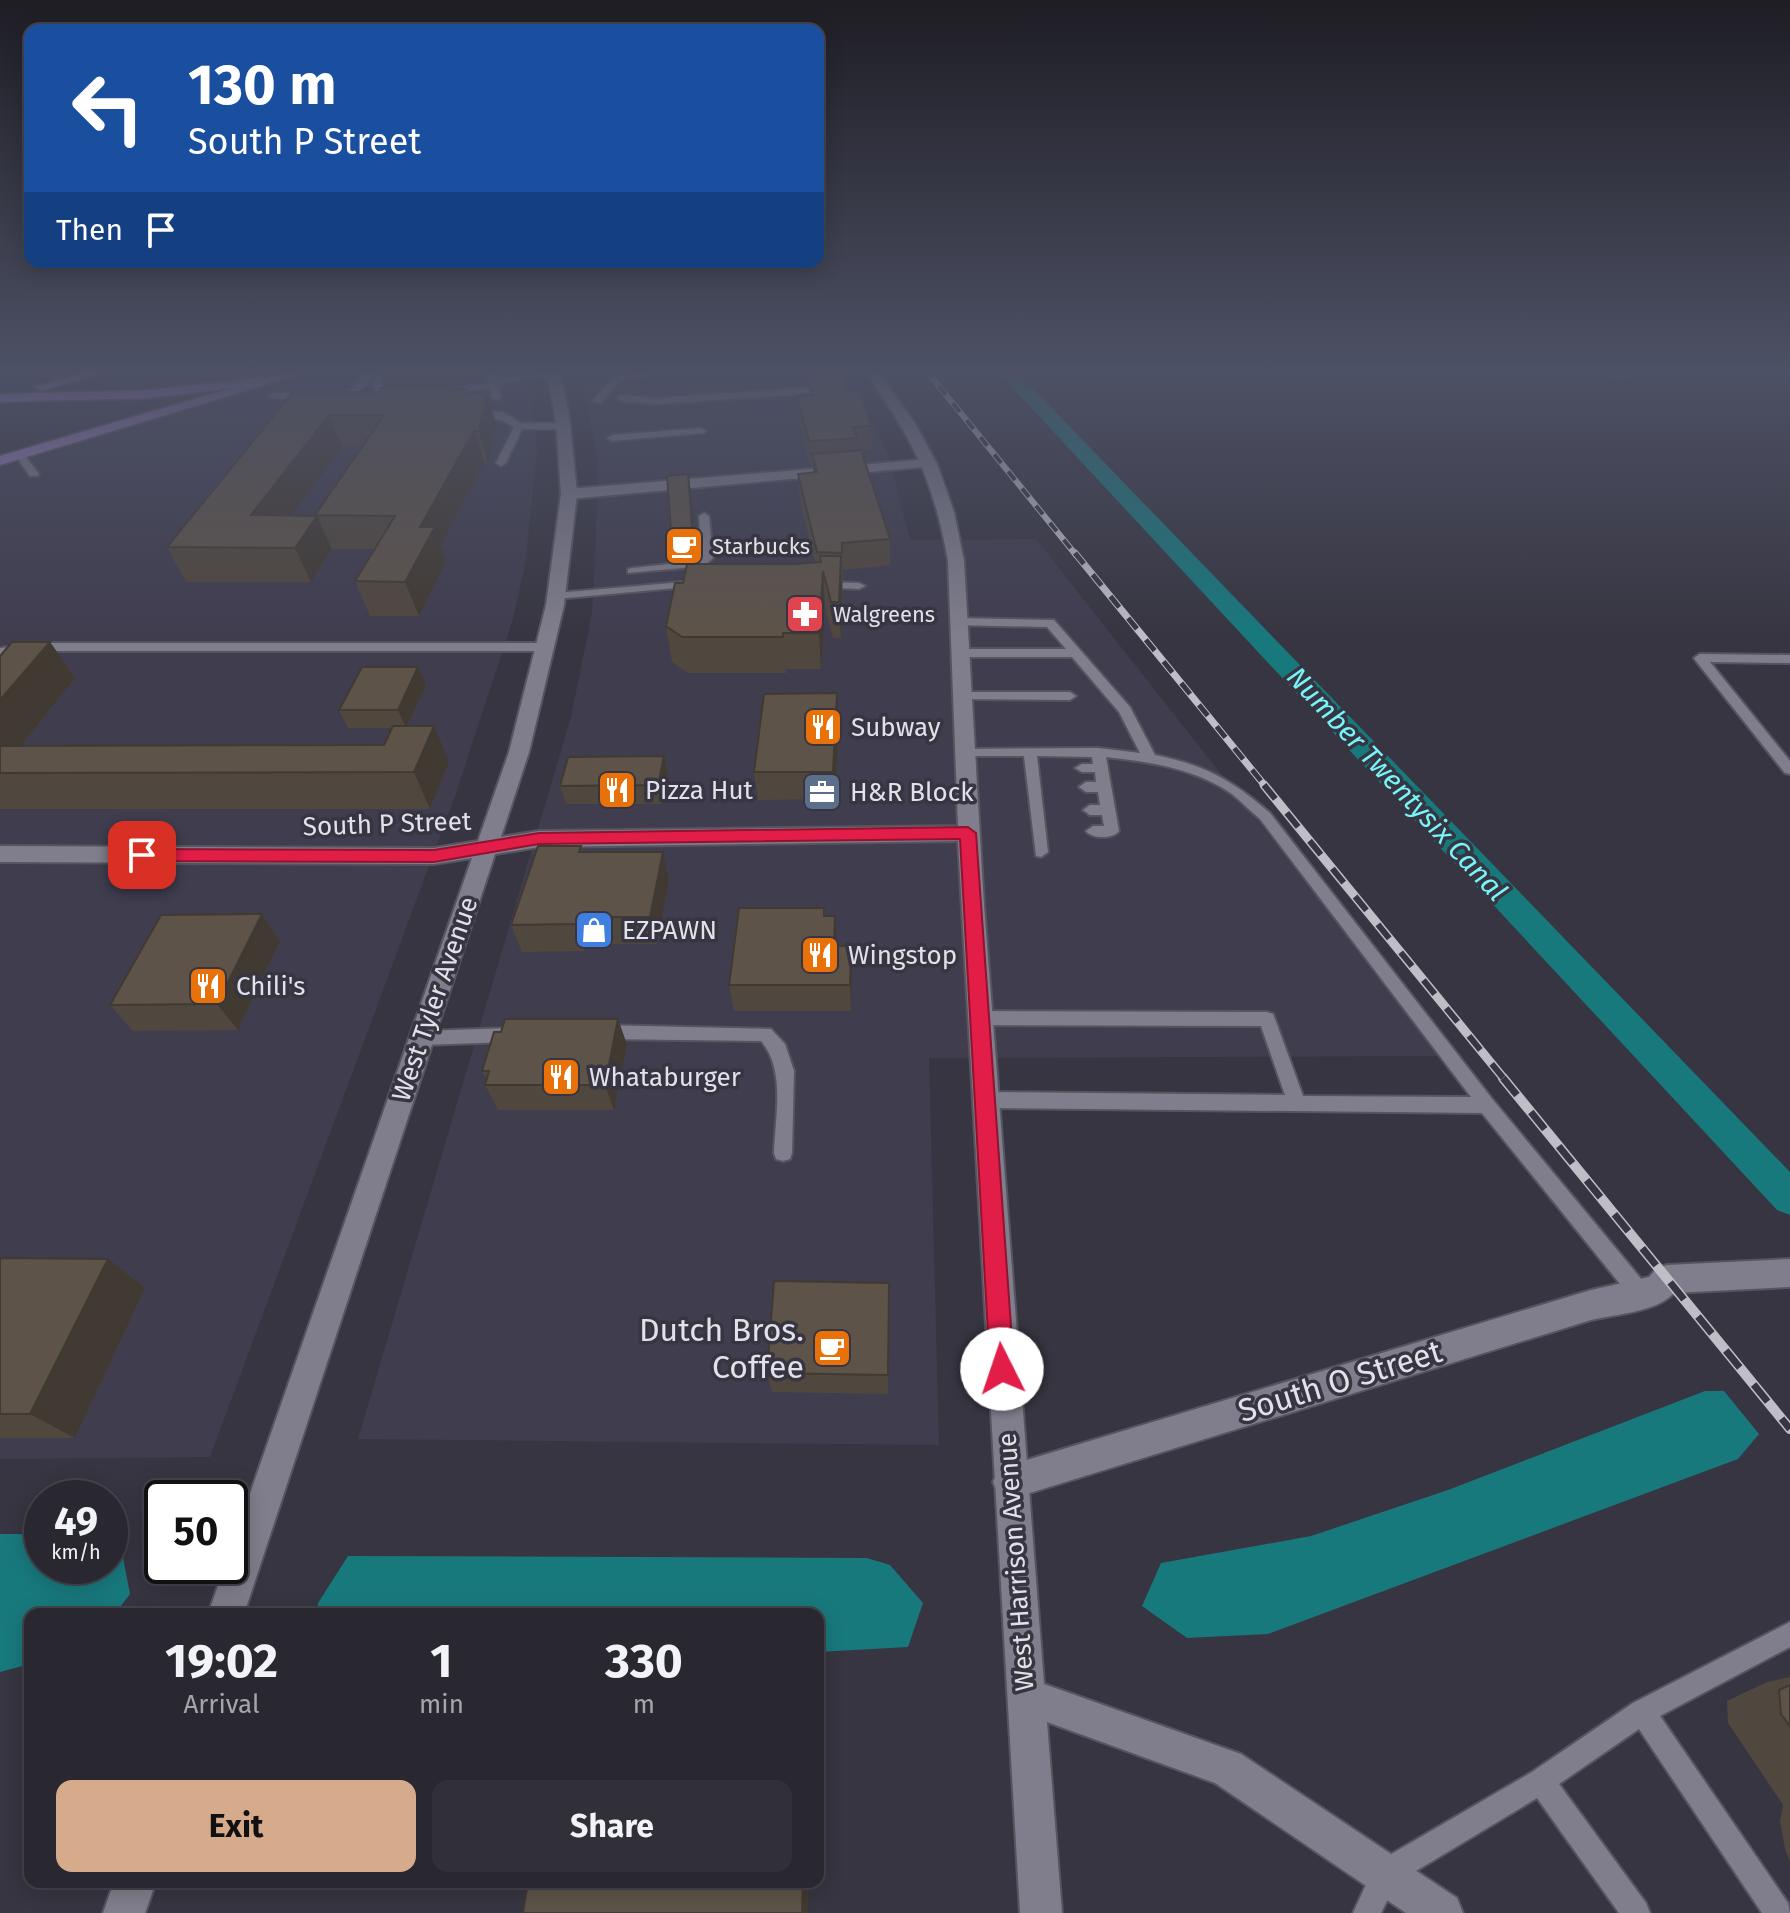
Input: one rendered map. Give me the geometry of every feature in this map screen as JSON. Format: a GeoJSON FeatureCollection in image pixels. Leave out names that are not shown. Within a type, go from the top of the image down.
{"type":"FeatureCollection","features":[{"type":"Feature","properties":{"kind":"main road","name":"West Tyler Avenue"},"geometry":{"type":"LineString","coordinates":[[228,1608],[519,752],[556,596],[569,494],[566,458]]}},
{"type":"Feature","properties":{"kind":"main road","name":"West Harrison Avenue"},"geometry":{"type":"LineString","coordinates":[[927,458],[948,520],[953,547],[985,1100],[1041,1913]]}},
{"type":"Feature","properties":{"kind":"main road"},"geometry":{"type":"LineString","coordinates":[[569,494],[930,463]]}},
{"type":"Feature","properties":{"kind":"main road","name":"South P Street"},"geometry":{"type":"LineString","coordinates":[[0,854],[434,856],[539,839],[968,833]]}},
{"type":"Feature","properties":{"kind":"main road","name":"South O Street"},"geometry":{"type":"LineString","coordinates":[[1010,1482],[1654,1286],[1790,1273]]}},
{"type":"Feature","properties":{"kind":"main road"},"geometry":{"type":"LineString","coordinates":[[1026,1696],[1227,1768],[1442,1913]]}},
{"type":"Feature","properties":{"kind":"main road"},"geometry":{"type":"LineString","coordinates":[[124,1913],[133,1888]]}},
{"type":"Feature","properties":{"kind":"lane"},"geometry":{"type":"LineString","coordinates":[[22,458],[34,474]]}},
{"type":"Feature","properties":{"kind":"lane"},"geometry":{"type":"LineString","coordinates":[[501,463],[503,458]]}},
{"type":"Feature","properties":{"kind":"lane"},"geometry":{"type":"LineString","coordinates":[[632,571],[700,564],[707,558],[704,516]]}},
{"type":"Feature","properties":{"kind":"lane"},"geometry":{"type":"LineString","coordinates":[[556,596],[705,583]]}},
{"type":"Feature","properties":{"kind":"lane"},"geometry":{"type":"LineString","coordinates":[[811,585],[859,586]]}},
{"type":"Feature","properties":{"kind":"lane"},"geometry":{"type":"LineString","coordinates":[[958,622],[1050,623],[1125,710],[1149,756]]}},
{"type":"Feature","properties":{"kind":"lane"},"geometry":{"type":"LineString","coordinates":[[0,652],[43,647],[546,647]]}},
{"type":"Feature","properties":{"kind":"lane"},"geometry":{"type":"LineString","coordinates":[[960,653],[1076,653]]}},
{"type":"Feature","properties":{"kind":"lane"},"geometry":{"type":"LineString","coordinates":[[1790,659],[1700,658],[1790,770]]}},
{"type":"Feature","properties":{"kind":"lane"},"geometry":{"type":"LineString","coordinates":[[961,696],[1070,696]]}},
{"type":"Feature","properties":{"kind":"lane"},"geometry":{"type":"LineString","coordinates":[[964,752],[1036,763],[1149,756],[1233,788],[1265,816],[1487,1105],[1654,1286]]}},
{"type":"Feature","properties":{"kind":"lane"},"geometry":{"type":"LineString","coordinates":[[1082,768],[1099,760]]}},
{"type":"Feature","properties":{"kind":"lane"},"geometry":{"type":"LineString","coordinates":[[1093,831],[1112,831],[1099,760]]}},
{"type":"Feature","properties":{"kind":"lane"},"geometry":{"type":"LineString","coordinates":[[1036,763],[1047,831],[1041,852]]}},
{"type":"Feature","properties":{"kind":"lane"},"geometry":{"type":"LineString","coordinates":[[1086,787],[1104,787]]}},
{"type":"Feature","properties":{"kind":"lane"},"geometry":{"type":"LineString","coordinates":[[1090,810],[1107,810]]}},
{"type":"Feature","properties":{"kind":"lane"},"geometry":{"type":"LineString","coordinates":[[980,1018],[1267,1019],[1297,1104]]}},
{"type":"Feature","properties":{"kind":"lane"},"geometry":{"type":"LineString","coordinates":[[577,1031],[765,1034],[779,1049],[785,1071],[783,1153]]}},
{"type":"Feature","properties":{"kind":"lane"},"geometry":{"type":"LineString","coordinates":[[422,1038],[532,1033]]}},
{"type":"Feature","properties":{"kind":"lane"},"geometry":{"type":"LineString","coordinates":[[985,1100],[1487,1105]]}},
{"type":"Feature","properties":{"kind":"lane"},"geometry":{"type":"LineString","coordinates":[[1367,1913],[1386,1873],[1541,1781],[1642,1712],[1790,1634]]}},
{"type":"Feature","properties":{"kind":"lane"},"geometry":{"type":"LineString","coordinates":[[1642,1712],[1778,1913]]}},
{"type":"Feature","properties":{"kind":"lane"},"geometry":{"type":"LineString","coordinates":[[1541,1781],[1636,1913]]}},
{"type":"Feature","properties":{"kind":"shaded area"},"geometry":{"type":"Polygon","coordinates":[[[31,458],[536,458],[525,565],[513,619],[456,793],[210,1457],[0,1459],[0,468],[31,458]]]}},
{"type":"Feature","properties":{"kind":"shaded area"},"geometry":{"type":"Polygon","coordinates":[[[597,458],[889,458],[910,540],[1036,539],[1443,1056],[929,1058],[939,1445],[358,1439],[571,717],[592,613],[597,458]]]}},
{"type":"Feature","properties":{"kind":"water"},"geometry":{"type":"Polygon","coordinates":[[[1705,1391],[1724,1391],[1759,1434],[1738,1459],[1268,1634],[1187,1638],[1142,1606],[1161,1563],[1311,1536],[1448,1490],[1705,1391]]]}},
{"type":"Feature","properties":{"kind":"water"},"geometry":{"type":"Polygon","coordinates":[[[0,1534],[24,1534],[24,1584],[128,1584],[130,1594],[120,1608],[24,1608],[24,1666],[0,1672],[0,1534]]]}},
{"type":"Feature","properties":{"kind":"water"},"geometry":{"type":"Polygon","coordinates":[[[348,1556],[867,1558],[890,1565],[923,1603],[908,1647],[824,1652],[824,1608],[318,1608],[348,1556]]]}},
{"type":"Feature","properties":{"kind":"building"},"geometry":{"type":"Polygon","coordinates":[[[239,458],[295,458],[251,515],[317,516],[295,548],[167,547],[239,458]]]}},
{"type":"Feature","properties":{"kind":"building"},"geometry":{"type":"Polygon","coordinates":[[[354,458],[459,458],[420,527],[435,527],[405,582],[355,581],[395,516],[315,515],[354,458]]]}},
{"type":"Feature","properties":{"kind":"building"},"geometry":{"type":"Polygon","coordinates":[[[813,458],[864,458],[890,539],[842,543],[842,553],[817,552],[798,474],[817,472],[813,458]]]}},
{"type":"Feature","properties":{"kind":"building"},"geometry":{"type":"Polygon","coordinates":[[[688,474],[693,540],[672,543],[667,476],[688,474]]]}},
{"type":"Feature","properties":{"kind":"building"},"geometry":{"type":"Polygon","coordinates":[[[820,556],[841,556],[839,602],[831,602],[823,571],[819,633],[783,633],[783,637],[682,637],[666,626],[675,583],[683,583],[687,564],[794,564],[821,562],[820,556]]]}},
{"type":"Feature","properties":{"kind":"building"},"geometry":{"type":"Polygon","coordinates":[[[12,642],[50,642],[0,700],[0,656],[12,642]]]}},
{"type":"Feature","properties":{"kind":"building"},"geometry":{"type":"Polygon","coordinates":[[[362,667],[418,667],[398,710],[339,710],[362,667]]]}},
{"type":"Feature","properties":{"kind":"building"},"geometry":{"type":"Polygon","coordinates":[[[837,693],[833,772],[754,772],[764,694],[837,693]]]}},
{"type":"Feature","properties":{"kind":"building"},"geometry":{"type":"Polygon","coordinates":[[[393,726],[434,726],[414,772],[0,773],[0,746],[384,745],[393,726]]]}},
{"type":"Feature","properties":{"kind":"building"},"geometry":{"type":"Polygon","coordinates":[[[664,756],[658,785],[560,786],[568,757],[664,756]]]}},
{"type":"Feature","properties":{"kind":"building"},"geometry":{"type":"Polygon","coordinates":[[[538,846],[581,846],[579,852],[663,852],[650,917],[578,917],[576,924],[511,925],[538,846]]]}},
{"type":"Feature","properties":{"kind":"building"},"geometry":{"type":"Polygon","coordinates":[[[739,908],[824,908],[824,916],[835,916],[834,946],[851,946],[850,985],[729,985],[739,908]]]}},
{"type":"Feature","properties":{"kind":"building"},"geometry":{"type":"Polygon","coordinates":[[[262,914],[217,1004],[110,1005],[161,915],[262,914]]]}},
{"type":"Feature","properties":{"kind":"building"},"geometry":{"type":"Polygon","coordinates":[[[505,1019],[618,1019],[605,1085],[485,1085],[489,1071],[482,1071],[494,1032],[501,1032],[505,1019]]]}},
{"type":"Feature","properties":{"kind":"building"},"geometry":{"type":"Polygon","coordinates":[[[0,1258],[108,1259],[30,1414],[0,1414],[0,1258]]]}},
{"type":"Feature","properties":{"kind":"building","name":"Dutch Bros. Coffee"},"geometry":{"type":"Polygon","coordinates":[[[774,1281],[889,1283],[888,1375],[767,1373],[774,1281]]]}},
{"type":"Feature","properties":{"kind":"building"},"geometry":{"type":"Polygon","coordinates":[[[1790,1685],[1790,1726],[1781,1714],[1779,1690],[1790,1685]]]}},
{"type":"Feature","properties":{"kind":"building"},"geometry":{"type":"Polygon","coordinates":[[[527,1888],[803,1888],[802,1913],[523,1913],[527,1888]]]}},
{"type":"Feature","properties":{"kind":"waterway","name":"Number Twentysix Canal"},"geometry":{"type":"LineString","coordinates":[[1089,458],[1790,1198]]}},
{"type":"Feature","properties":{"kind":"railway"},"geometry":{"type":"LineString","coordinates":[[997,458],[1076,555]]}},
{"type":"Feature","properties":{"kind":"railway"},"geometry":{"type":"LineString","coordinates":[[1075,553],[1266,787]]}},
{"type":"Feature","properties":{"kind":"railway"},"geometry":{"type":"LineString","coordinates":[[1264,785],[1505,1080]]}},
{"type":"Feature","properties":{"kind":"railway"},"geometry":{"type":"LineString","coordinates":[[1503,1078],[1790,1429]]}},
{"type":"Feature","properties":{"kind":"place","name":"Starbucks"},"geometry":{"type":"Point","coordinates":[684,546]}},
{"type":"Feature","properties":{"kind":"place","name":"Walgreens"},"geometry":{"type":"Point","coordinates":[805,614]}},
{"type":"Feature","properties":{"kind":"place","name":"Subway"},"geometry":{"type":"Point","coordinates":[823,727]}},
{"type":"Feature","properties":{"kind":"place","name":"Pizza Hut"},"geometry":{"type":"Point","coordinates":[617,790]}},
{"type":"Feature","properties":{"kind":"place","name":"H&R Block"},"geometry":{"type":"Point","coordinates":[822,792]}},
{"type":"Feature","properties":{"kind":"place","name":"EZPAWN"},"geometry":{"type":"Point","coordinates":[594,930]}},
{"type":"Feature","properties":{"kind":"place","name":"Wingstop"},"geometry":{"type":"Point","coordinates":[820,955]}},
{"type":"Feature","properties":{"kind":"place","name":"Chili's"},"geometry":{"type":"Point","coordinates":[208,986]}},
{"type":"Feature","properties":{"kind":"place","name":"Whataburger"},"geometry":{"type":"Point","coordinates":[561,1077]}},
{"type":"Feature","properties":{"kind":"place","name":"Dutch Bros. Coffee"},"geometry":{"type":"Point","coordinates":[832,1348]}},
{"type":"Feature","properties":{"kind":"route"},"geometry":{"type":"LineString","coordinates":[[142,855],[434,856],[539,839],[968,833],[1002,1369]]}}]}
